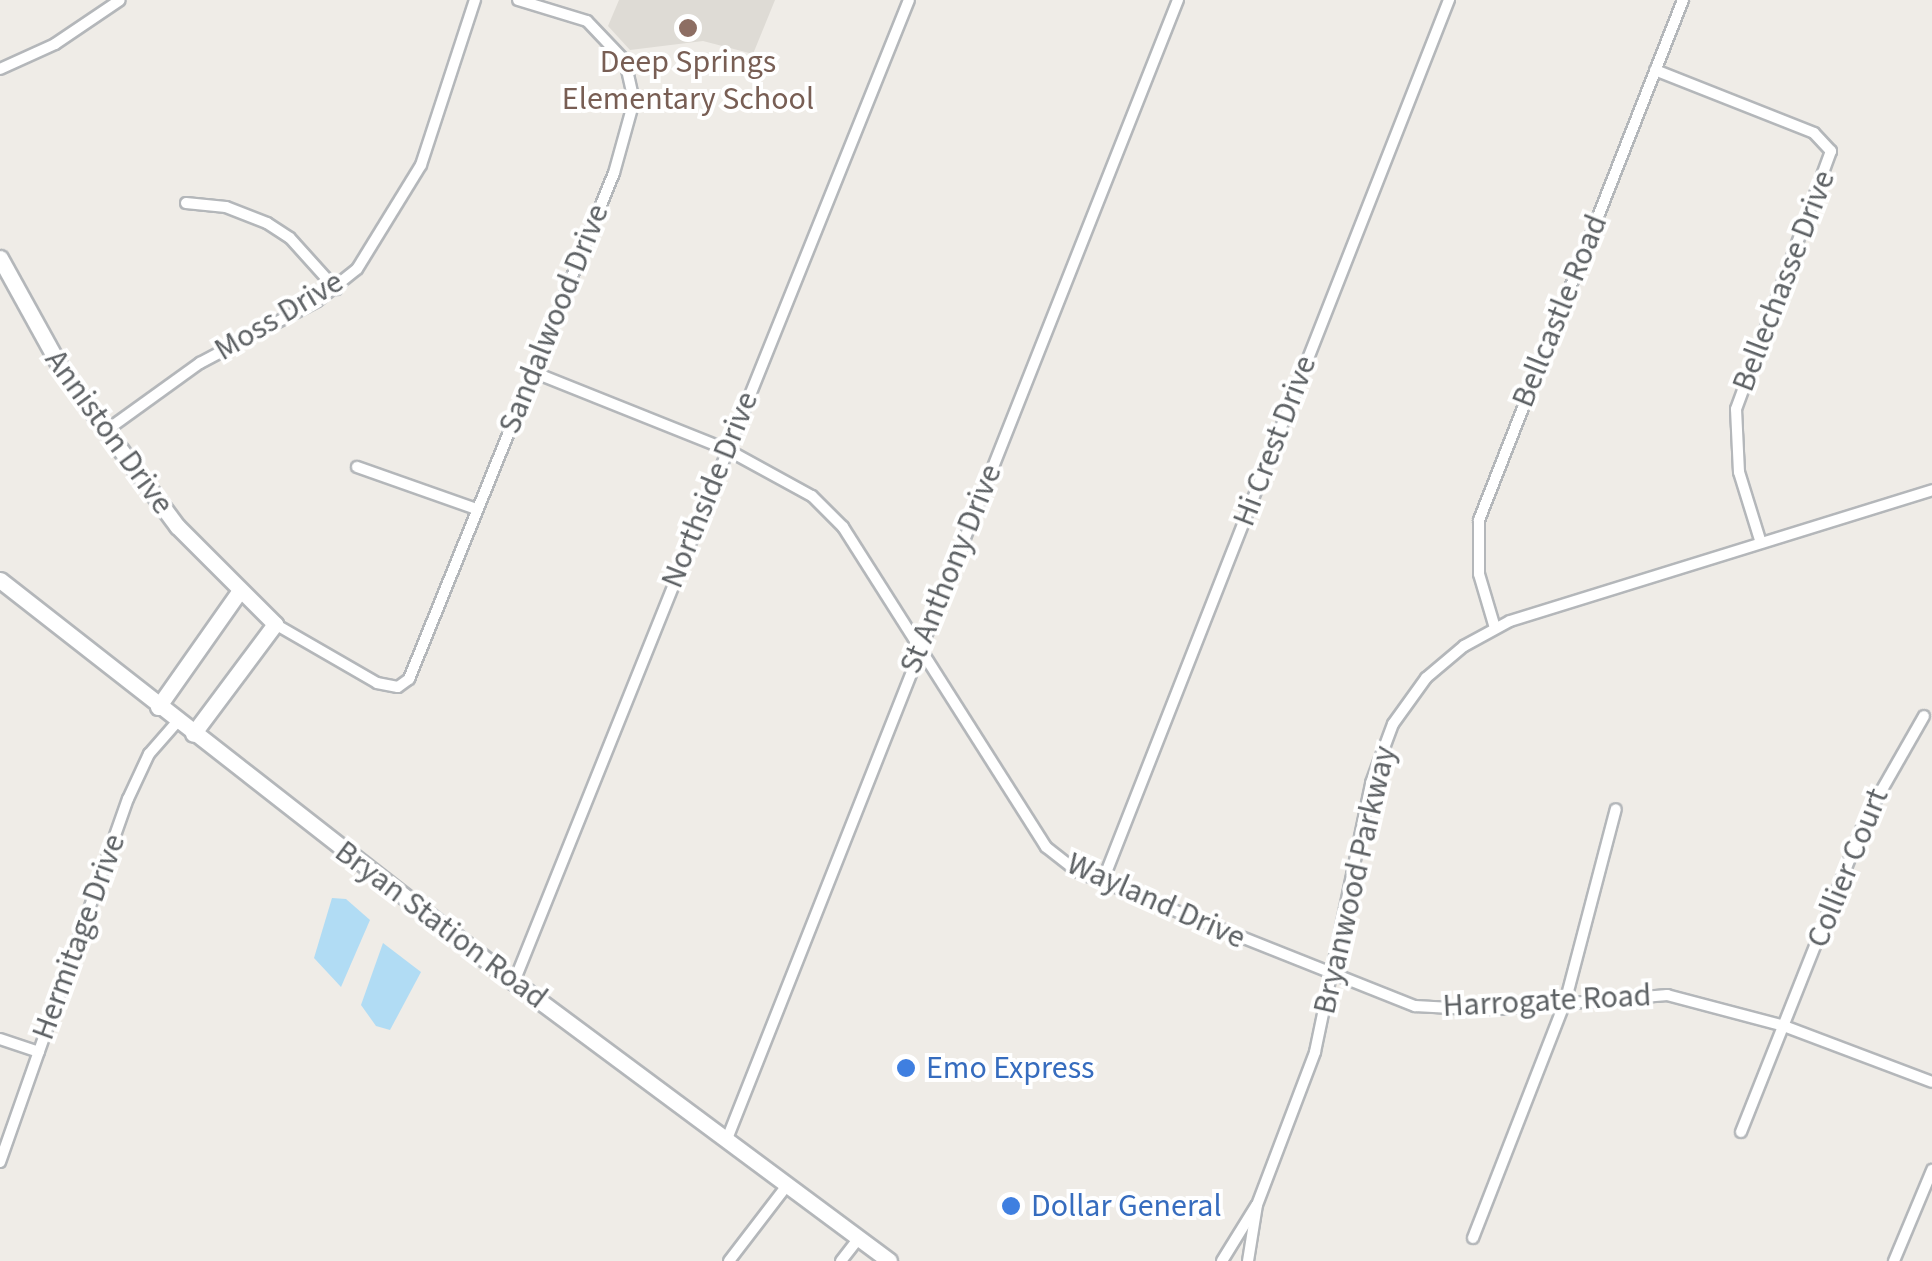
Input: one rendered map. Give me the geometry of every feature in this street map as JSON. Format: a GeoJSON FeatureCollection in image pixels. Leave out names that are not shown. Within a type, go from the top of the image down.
{"type":"FeatureCollection","features":[{"type":"Feature","properties":{"kind":"main road","name":"Anniston Drive"},"geometry":{"type":"LineString","coordinates":[[0,258],[41,339],[192,545],[238,593],[275,624]]}},
{"type":"Feature","properties":{"kind":"main road","name":"Bryan Station Road"},"geometry":{"type":"LineString","coordinates":[[0,580],[514,982],[889,1261]]}},
{"type":"Feature","properties":{"kind":"main road"},"geometry":{"type":"LineString","coordinates":[[158,707],[238,593]]}},
{"type":"Feature","properties":{"kind":"main road"},"geometry":{"type":"LineString","coordinates":[[193,734],[275,624]]}},
{"type":"Feature","properties":{"kind":"street"},"geometry":{"type":"LineString","coordinates":[[0,69],[55,44],[120,0]]}},
{"type":"Feature","properties":{"kind":"street","name":"Moss Drive"},"geometry":{"type":"LineString","coordinates":[[107,430],[200,363],[336,288],[372,248],[422,165],[475,0]]}},
{"type":"Feature","properties":{"kind":"street","name":"Sandalwood Drive"},"geometry":{"type":"LineString","coordinates":[[398,687],[410,679],[614,173],[634,101],[625,61],[599,29],[518,0]]}},
{"type":"Feature","properties":{"kind":"street","name":"Northside Drive"},"geometry":{"type":"LineString","coordinates":[[514,982],[909,0]]}},
{"type":"Feature","properties":{"kind":"street","name":"St Anthony Drive"},"geometry":{"type":"LineString","coordinates":[[727,1140],[1178,0]]}},
{"type":"Feature","properties":{"kind":"street","name":"Hi Crest Drive"},"geometry":{"type":"LineString","coordinates":[[1102,883],[1449,0]]}},
{"type":"Feature","properties":{"kind":"street","name":"Bellcastle Road"},"geometry":{"type":"LineString","coordinates":[[1495,628],[1479,574],[1478,520],[1682,0]]}},
{"type":"Feature","properties":{"kind":"street","name":"Bellechasse Drive"},"geometry":{"type":"LineString","coordinates":[[1655,70],[1814,133],[1830,151],[1736,409],[1739,472],[1760,543]]}},
{"type":"Feature","properties":{"kind":"street"},"geometry":{"type":"LineString","coordinates":[[186,204],[226,207],[267,222],[290,238],[336,288]]}},
{"type":"Feature","properties":{"kind":"street","name":"Wayland Drive"},"geometry":{"type":"LineString","coordinates":[[533,372],[726,448],[795,483],[828,510],[1046,846],[1063,864],[1332,976]]}},
{"type":"Feature","properties":{"kind":"street"},"geometry":{"type":"LineString","coordinates":[[357,467],[476,509]]}},
{"type":"Feature","properties":{"kind":"street","name":"Bryanwood Parkway"},"geometry":{"type":"LineString","coordinates":[[1248,1261],[1257,1206],[1315,1052],[1371,783],[1393,724],[1444,661],[1495,628],[1932,490]]}},
{"type":"Feature","properties":{"kind":"street","name":"Anniston Drive"},"geometry":{"type":"LineString","coordinates":[[275,624],[376,683],[398,687]]}},
{"type":"Feature","properties":{"kind":"street","name":"Collier Court"},"geometry":{"type":"LineString","coordinates":[[1741,1132],[1880,788],[1924,716]]}},
{"type":"Feature","properties":{"kind":"street","name":"Hermitage Drive"},"geometry":{"type":"LineString","coordinates":[[0,1162],[128,799],[150,754],[177,722]]}},
{"type":"Feature","properties":{"kind":"street"},"geometry":{"type":"LineString","coordinates":[[1473,1238],[1566,999],[1616,809]]}},
{"type":"Feature","properties":{"kind":"street","name":"Harrogate Road"},"geometry":{"type":"LineString","coordinates":[[1332,976],[1434,1008],[1668,995],[1784,1026],[1932,1082]]}},
{"type":"Feature","properties":{"kind":"street"},"geometry":{"type":"LineString","coordinates":[[0,1039],[38,1052]]}},
{"type":"Feature","properties":{"kind":"street"},"geometry":{"type":"LineString","coordinates":[[1894,1261],[1932,1170]]}},
{"type":"Feature","properties":{"kind":"street"},"geometry":{"type":"LineString","coordinates":[[728,1261],[788,1184]]}},
{"type":"Feature","properties":{"kind":"street","name":"Bryanwood Parkway"},"geometry":{"type":"LineString","coordinates":[[1223,1257],[1257,1206]]}},
{"type":"Feature","properties":{"kind":"street"},"geometry":{"type":"LineString","coordinates":[[842,1261],[859,1238]]}},
{"type":"Feature","properties":{"kind":"street"},"geometry":{"type":"LineString","coordinates":[[1223,1257],[1237,1261]]}},
{"type":"Feature","properties":{"kind":"shaded area","name":"Deep Springs Elementary School"},"geometry":{"type":"Polygon","coordinates":[[[619,0],[775,0],[753,54],[703,41],[630,50],[608,26],[619,0]]]}},
{"type":"Feature","properties":{"kind":"water"},"geometry":{"type":"Polygon","coordinates":[[[332,898],[346,899],[370,920],[341,987],[314,958],[332,898]]]}},
{"type":"Feature","properties":{"kind":"water"},"geometry":{"type":"Polygon","coordinates":[[[383,943],[421,972],[390,1030],[376,1026],[361,1005],[383,943]]]}},
{"type":"Feature","properties":{"kind":"place","name":"Deep Springs Elementary School"},"geometry":{"type":"Point","coordinates":[688,28]}},
{"type":"Feature","properties":{"kind":"place","name":"Emo Express"},"geometry":{"type":"Point","coordinates":[906,1068]}},
{"type":"Feature","properties":{"kind":"place","name":"Dollar General"},"geometry":{"type":"Point","coordinates":[1011,1206]}}]}
